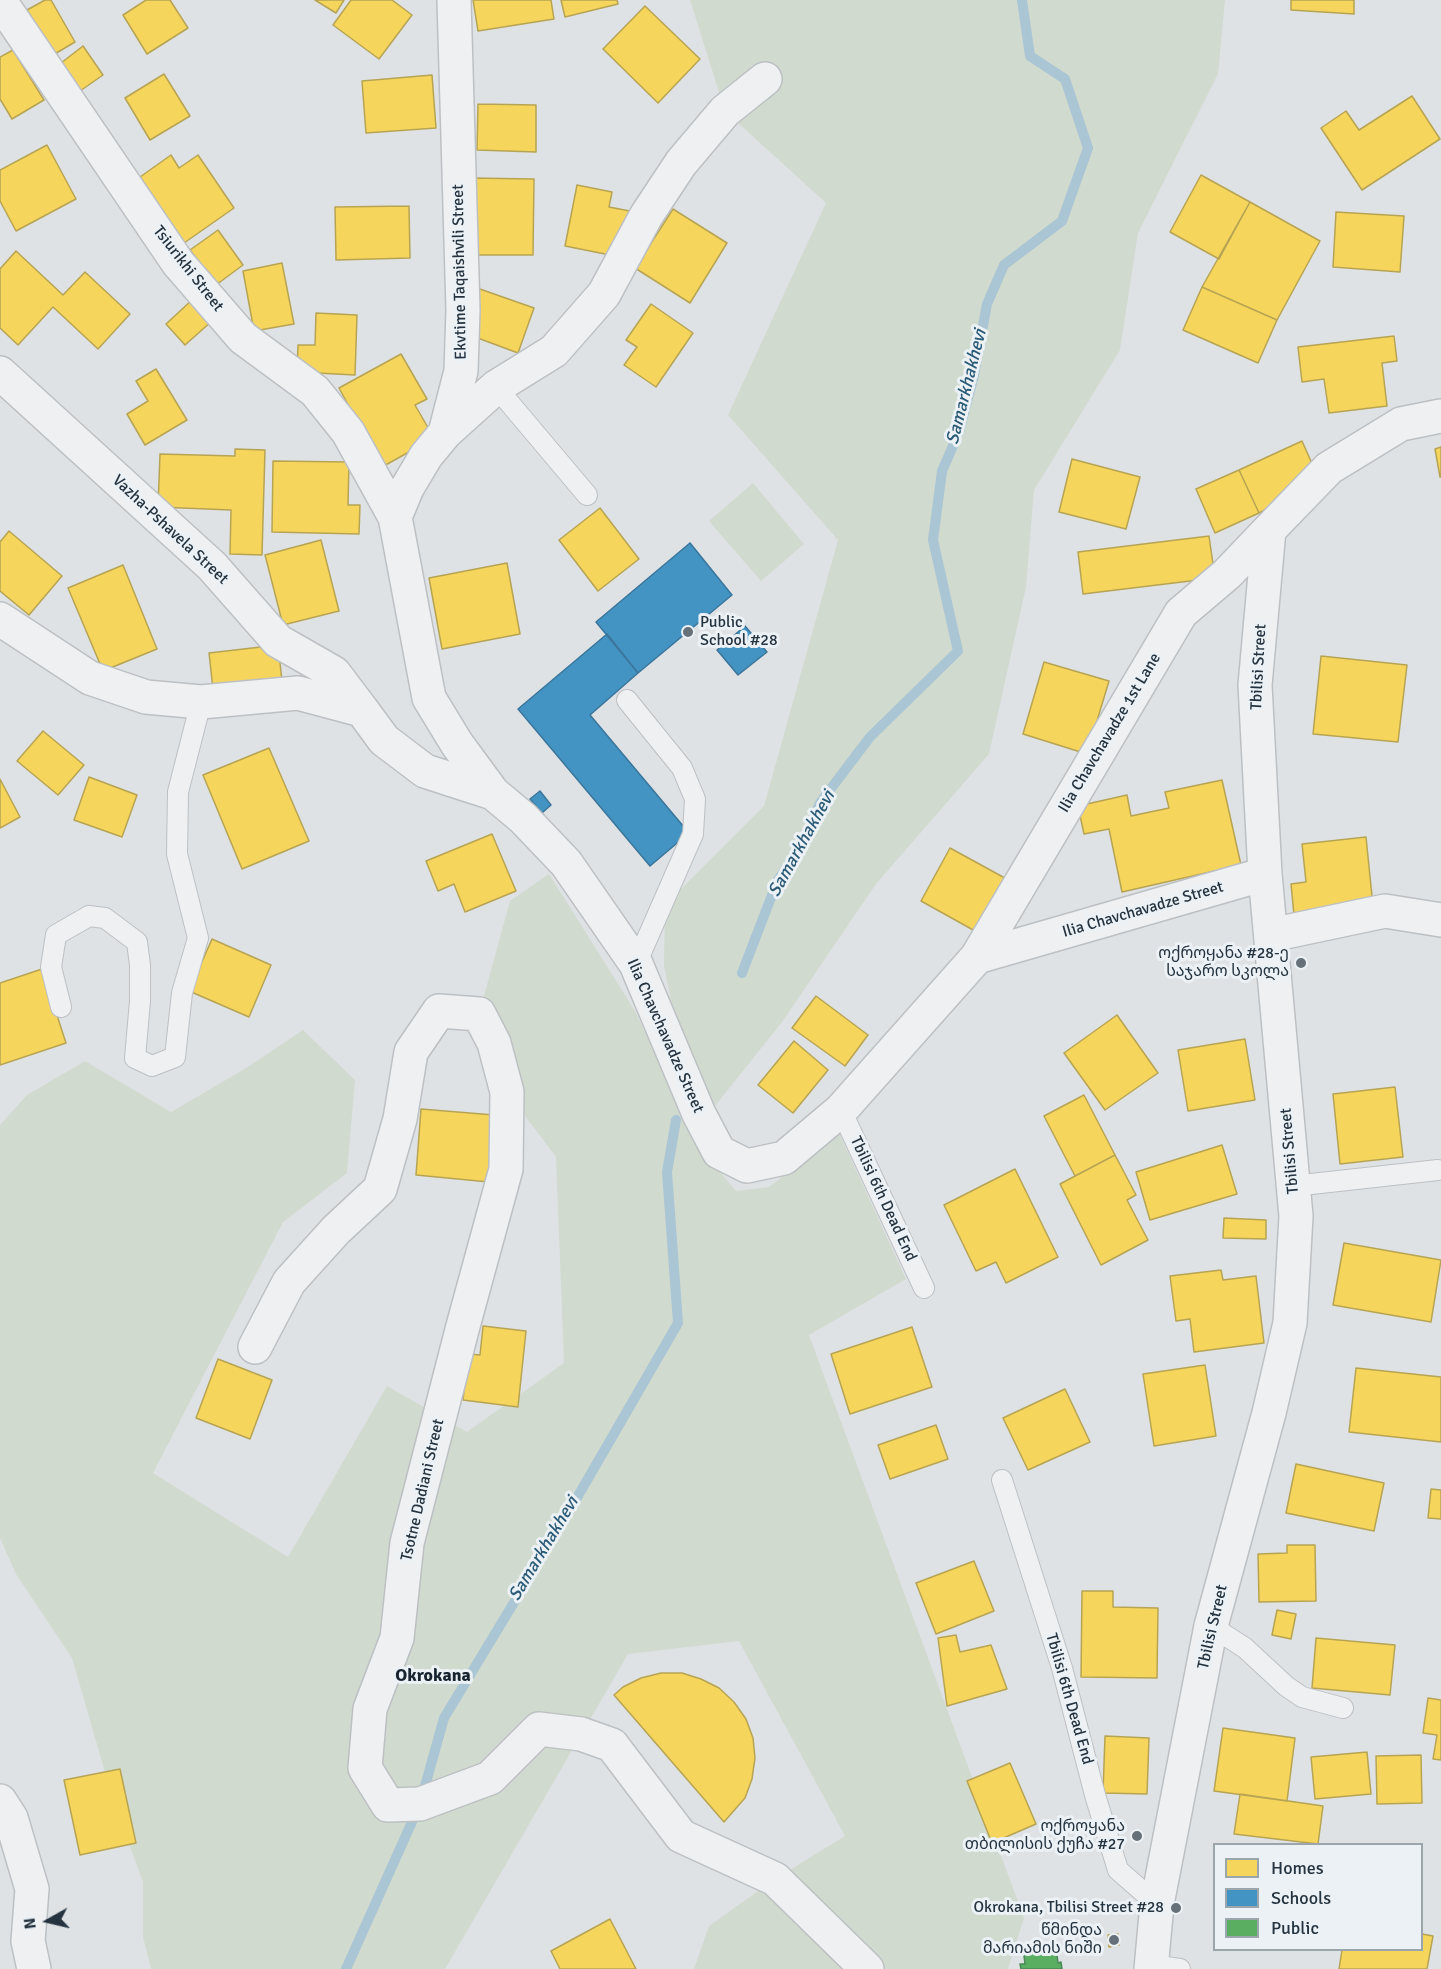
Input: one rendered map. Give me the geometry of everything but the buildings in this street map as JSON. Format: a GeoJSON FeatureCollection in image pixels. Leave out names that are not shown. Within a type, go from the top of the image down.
{"type":"FeatureCollection","features":[{"type":"Feature","properties":{"kind":"street","name":"Ekvtime Taqaishvili Street"},"geometry":{"type":"LineString","coordinates":[[395,517],[407,488],[426,456],[446,433],[461,371],[463,310],[454,0]]}},
{"type":"Feature","properties":{"kind":"street","name":"Tsiurikhi Street"},"geometry":{"type":"LineString","coordinates":[[0,1],[178,263],[243,338],[315,391],[348,432],[395,517]]}},
{"type":"Feature","properties":{"kind":"street"},"geometry":{"type":"LineString","coordinates":[[446,433],[496,387],[554,351],[604,294],[646,216],[681,163],[725,111],[765,79]]}},
{"type":"Feature","properties":{"kind":"street","name":"Vazha-Pshavela Street"},"geometry":{"type":"LineString","coordinates":[[0,373],[212,566],[278,640],[334,673],[362,710]]}},
{"type":"Feature","properties":{"kind":"street"},"geometry":{"type":"LineString","coordinates":[[1269,530],[1329,468],[1401,424],[1441,416]]}},
{"type":"Feature","properties":{"kind":"street"},"geometry":{"type":"LineString","coordinates":[[395,517],[429,698],[457,744],[493,794]]}},
{"type":"Feature","properties":{"kind":"street","name":"Tbilisi Street"},"geometry":{"type":"LineString","coordinates":[[1161,1968],[1157,1904],[1211,1626],[1269,1413],[1290,1323],[1296,1216],[1265,874],[1255,685],[1269,530]]}},
{"type":"Feature","properties":{"kind":"street","name":"Ilia Chavchavadze 1st Lane"},"geometry":{"type":"LineString","coordinates":[[977,957],[1181,613],[1227,574],[1269,530]]}},
{"type":"Feature","properties":{"kind":"street"},"geometry":{"type":"LineString","coordinates":[[0,619],[90,678],[146,697],[201,702],[298,693],[362,710]]}},
{"type":"Feature","properties":{"kind":"street","name":"Ilia Chavchavadze Street"},"geometry":{"type":"LineString","coordinates":[[362,710],[384,740],[425,771],[493,794],[523,818],[566,863],[636,964],[699,1114],[719,1152],[747,1166],[784,1158],[841,1110],[977,957],[1265,874]]}},
{"type":"Feature","properties":{"kind":"street"},"geometry":{"type":"LineString","coordinates":[[1271,935],[1385,911],[1441,920]]}},
{"type":"Feature","properties":{"kind":"street","name":"Tsotne Dadiani Street"},"geometry":{"type":"LineString","coordinates":[[255,1347],[289,1282],[336,1230],[380,1189],[400,1119],[411,1052],[439,1011],[479,1014],[494,1043],[507,1092],[506,1169],[407,1543],[397,1638],[370,1709],[365,1768],[388,1805],[420,1804],[490,1778],[539,1729],[581,1734],[612,1745],[681,1836],[776,1879],[867,1969]]}},
{"type":"Feature","properties":{"kind":"street"},"geometry":{"type":"LineString","coordinates":[[0,1801],[11,1818],[32,1889],[28,1941],[34,1969]]}},
{"type":"Feature","properties":{"kind":"lane"},"geometry":{"type":"LineString","coordinates":[[496,387],[587,495]]}},
{"type":"Feature","properties":{"kind":"lane"},"geometry":{"type":"LineString","coordinates":[[627,700],[682,768],[695,799],[693,834],[636,964]]}},
{"type":"Feature","properties":{"kind":"lane"},"geometry":{"type":"LineString","coordinates":[[61,1007],[51,967],[56,935],[89,916],[105,918],[137,942],[140,965],[140,1001],[135,1058],[152,1066],[175,1058],[182,993],[198,938],[177,854],[178,792],[201,702]]}},
{"type":"Feature","properties":{"kind":"lane","name":"Tbilisi 6th Dead End"},"geometry":{"type":"LineString","coordinates":[[841,1110],[924,1288]]}},
{"type":"Feature","properties":{"kind":"lane"},"geometry":{"type":"LineString","coordinates":[[1293,1186],[1438,1170]]}},
{"type":"Feature","properties":{"kind":"lane","name":"Tbilisi 6th Dead End"},"geometry":{"type":"LineString","coordinates":[[1002,1480],[1062,1668],[1095,1795],[1118,1870],[1157,1904]]}},
{"type":"Feature","properties":{"kind":"lane"},"geometry":{"type":"LineString","coordinates":[[1211,1626],[1245,1648],[1286,1686],[1302,1697],[1344,1708]]}},
{"type":"Feature","properties":{"kind":"shaded area"},"geometry":{"type":"Polygon","coordinates":[[[690,0],[1225,0],[1218,74],[1138,233],[1120,350],[1034,490],[1026,587],[989,754],[876,884],[782,1022],[711,1111],[677,1030],[664,966],[665,905],[764,806],[838,540],[728,415],[826,203],[725,111],[690,0]]]}},
{"type":"Feature","properties":{"kind":"shaded area"},"geometry":{"type":"Polygon","coordinates":[[[753,483],[804,544],[761,581],[709,521],[753,483]]]}},
{"type":"Feature","properties":{"kind":"shaded area"},"geometry":{"type":"Polygon","coordinates":[[[549,874],[635,1011],[701,1149],[736,1191],[769,1187],[839,1133],[906,1279],[809,1335],[1024,1918],[1008,1969],[694,1969],[709,1926],[775,1879],[845,1836],[739,1641],[628,1654],[445,1969],[151,1969],[143,1937],[143,1882],[113,1800],[72,1658],[16,1574],[0,1538],[0,1125],[27,1095],[85,1061],[171,1112],[248,1067],[303,1030],[355,1080],[347,1173],[283,1222],[153,1473],[288,1557],[387,1386],[467,1432],[564,1363],[556,1157],[507,1092],[479,1014],[510,901],[549,874]]]}},
{"type":"Feature","properties":{"kind":"waterway","name":"Samarkhakhevi"},"geometry":{"type":"LineString","coordinates":[[742,973],[777,882],[803,842],[820,803],[870,737],[958,651],[933,540],[942,471],[959,432],[974,375],[987,304],[1004,265],[1062,221],[1088,148],[1065,79],[1030,56],[1022,0]]}},
{"type":"Feature","properties":{"kind":"waterway","name":"Samarkhakhevi"},"geometry":{"type":"LineString","coordinates":[[346,1969],[420,1804],[444,1718],[567,1515],[678,1323],[667,1172],[676,1120]]}},
{"type":"Feature","properties":{"kind":"place","name":"Public School #28"},"geometry":{"type":"Point","coordinates":[688,632]}},
{"type":"Feature","properties":{"kind":"place","name":"ოქროყანა #28-ე საჯარო სკოლა"},"geometry":{"type":"Point","coordinates":[1301,963]}},
{"type":"Feature","properties":{"kind":"place","name":"ოქროყანა თბილისის ქუჩა #27"},"geometry":{"type":"Point","coordinates":[1137,1836]}},
{"type":"Feature","properties":{"kind":"place","name":"Okrokana, Tbilisi Street #28"},"geometry":{"type":"Point","coordinates":[1176,1908]}},
{"type":"Feature","properties":{"kind":"place","name":"წმინდა მარიამის ნიში"},"geometry":{"type":"Point","coordinates":[1114,1940]}},
{"type":"Feature","properties":{"kind":"district","name":"Okrokana"},"geometry":{"type":"Point","coordinates":[433,1676]}}]}
